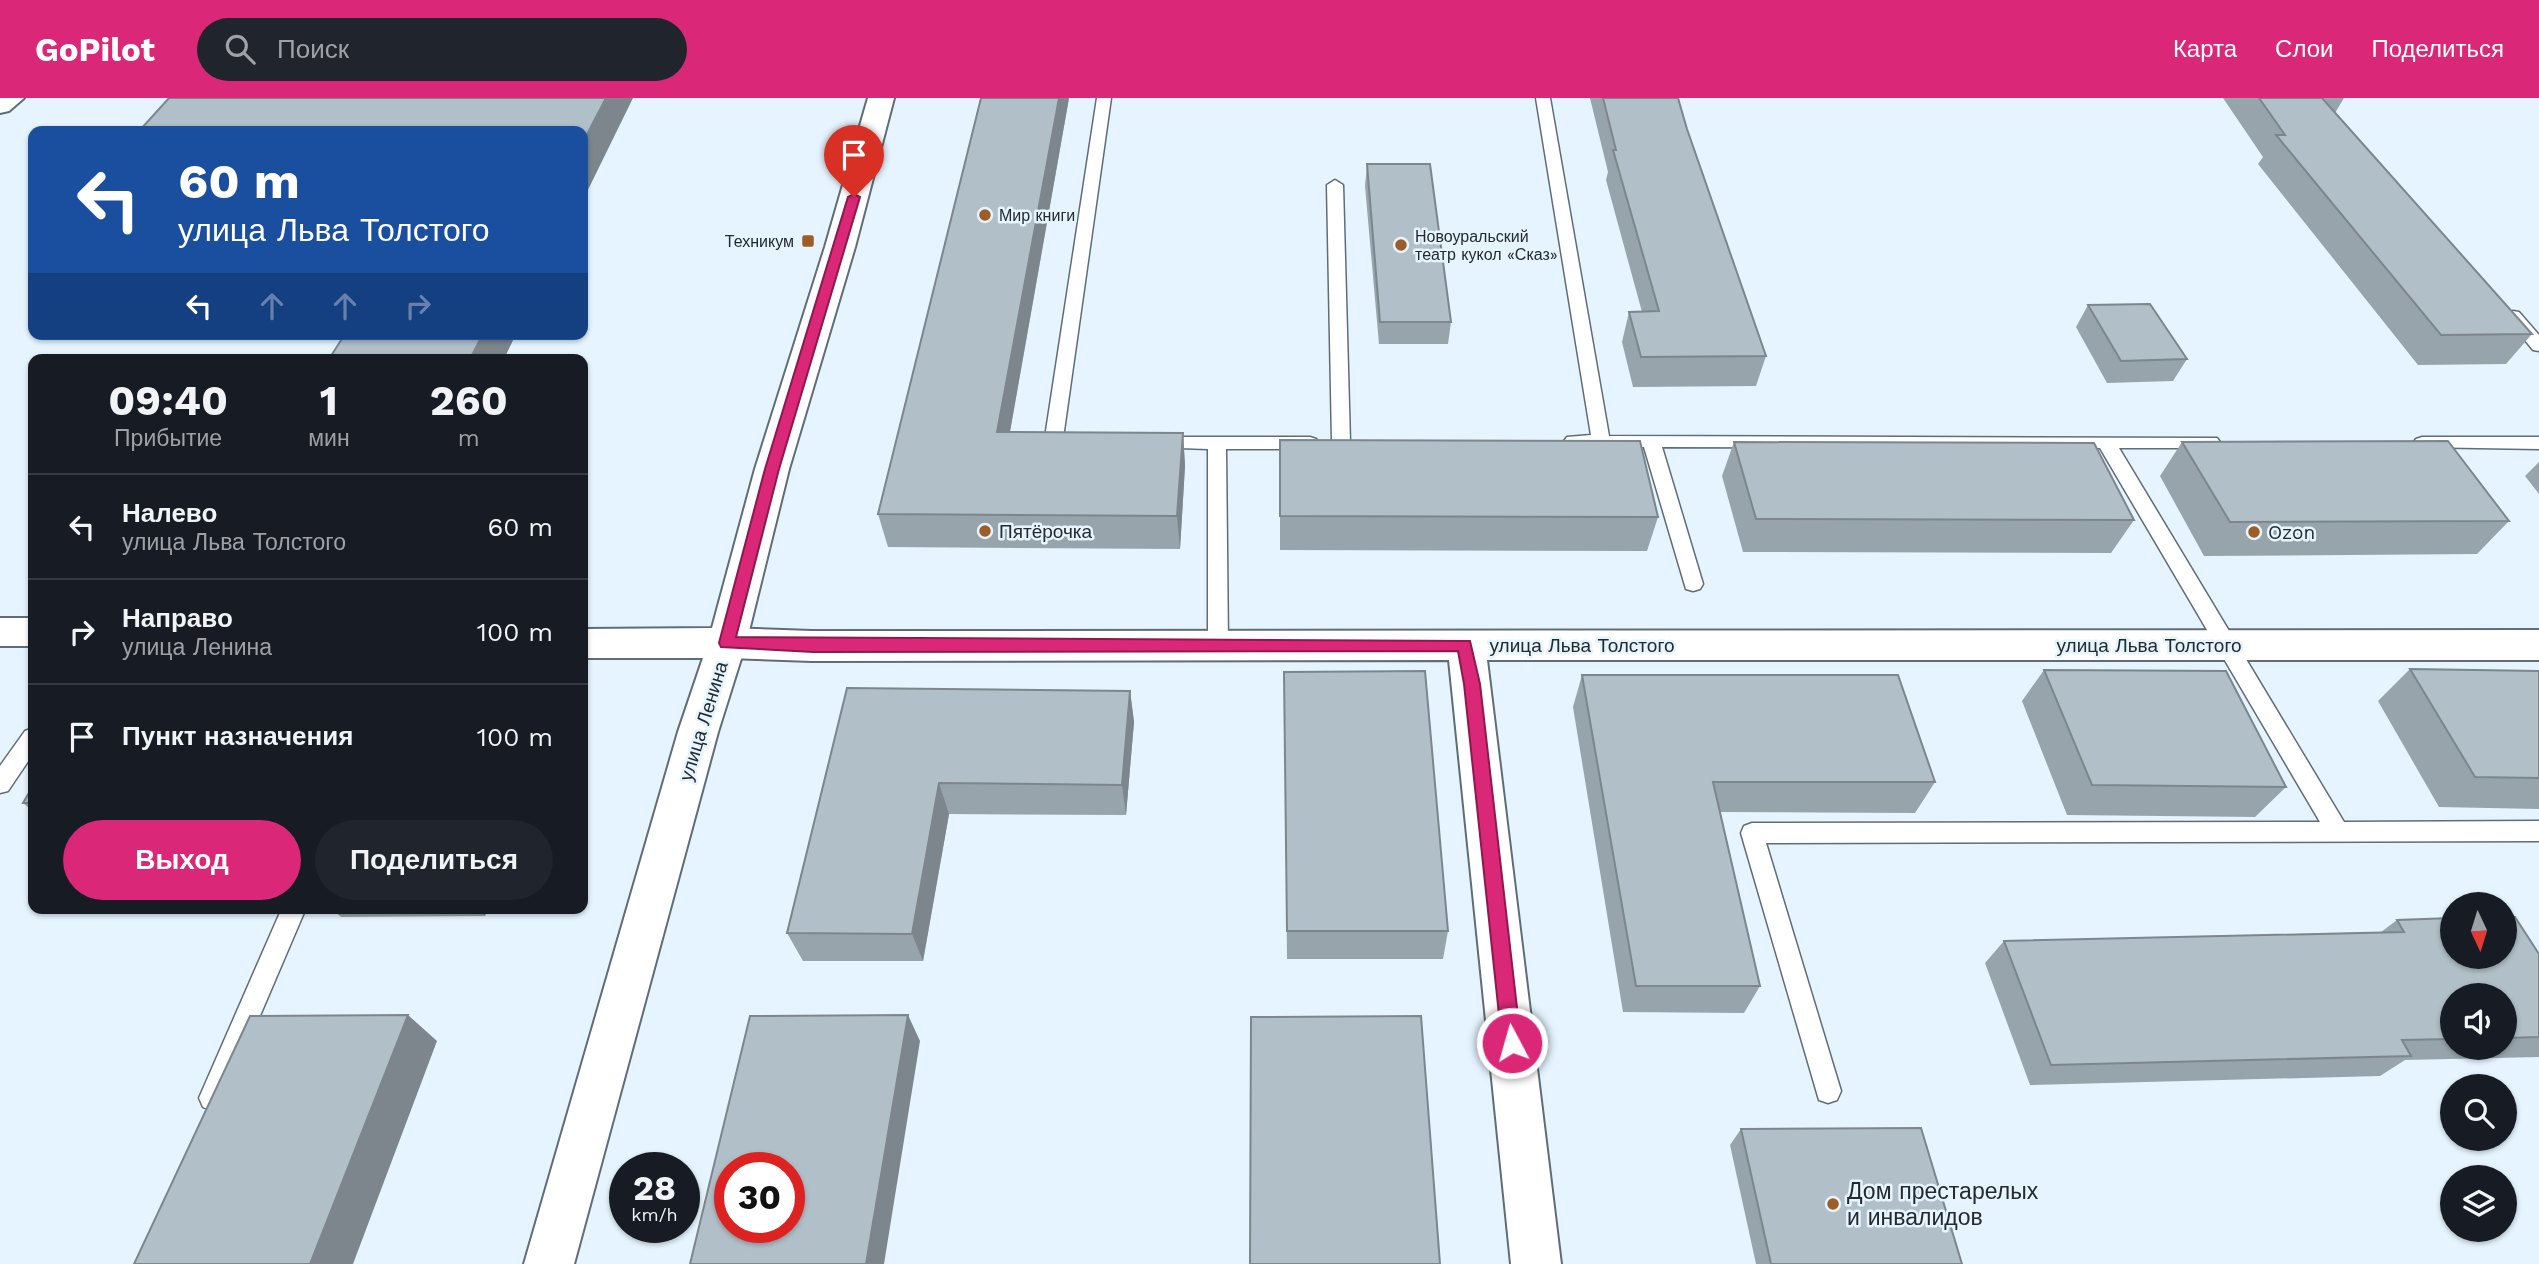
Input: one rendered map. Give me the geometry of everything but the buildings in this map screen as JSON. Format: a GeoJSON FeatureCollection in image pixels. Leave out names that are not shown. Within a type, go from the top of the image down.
{"type":"FeatureCollection","features":[{"type":"Feature","properties":{"kind":"street"},"geometry":{"type":"LineString","coordinates":[[0,105],[11,98]]}},
{"type":"Feature","properties":{"kind":"street","name":"улица Ленина"},"geometry":{"type":"LineString","coordinates":[[549,1264],[698,732],[727,643],[772,469],[840,247],[881,98]]}},
{"type":"Feature","properties":{"kind":"street"},"geometry":{"type":"LineString","coordinates":[[0,632],[28,632]]}},
{"type":"Feature","properties":{"kind":"street","name":"улица Льва Толстого"},"geometry":{"type":"LineString","coordinates":[[588,643],[813,646],[2539,645]]}},
{"type":"Feature","properties":{"kind":"street"},"geometry":{"type":"LineString","coordinates":[[1465,645],[1472,684],[1536,1264]]}},
{"type":"Feature","properties":{"kind":"lane"},"geometry":{"type":"LineString","coordinates":[[1081,444],[1053,444],[1104,98]]}},
{"type":"Feature","properties":{"kind":"lane"},"geometry":{"type":"LineString","coordinates":[[1543,98],[1601,441]]}},
{"type":"Feature","properties":{"kind":"lane"},"geometry":{"type":"LineString","coordinates":[[1135,444],[1348,442],[1335,185]]}},
{"type":"Feature","properties":{"kind":"lane"},"geometry":{"type":"LineString","coordinates":[[2502,304],[2539,346]]}},
{"type":"Feature","properties":{"kind":"lane"},"geometry":{"type":"LineString","coordinates":[[1560,441],[2232,442]]}},
{"type":"Feature","properties":{"kind":"lane"},"geometry":{"type":"LineString","coordinates":[[1651,441],[1693,584]]}},
{"type":"Feature","properties":{"kind":"lane"},"geometry":{"type":"LineString","coordinates":[[2106,442],[2337,831]]}},
{"type":"Feature","properties":{"kind":"lane"},"geometry":{"type":"LineString","coordinates":[[1217,443],[1218,645]]}},
{"type":"Feature","properties":{"kind":"lane"},"geometry":{"type":"LineString","coordinates":[[2399,443],[2539,443]]}},
{"type":"Feature","properties":{"kind":"lane"},"geometry":{"type":"LineString","coordinates":[[0,784],[28,744]]}},
{"type":"Feature","properties":{"kind":"lane"},"geometry":{"type":"LineString","coordinates":[[1828,1091],[1752,833],[2539,831]]}},
{"type":"Feature","properties":{"kind":"lane"},"geometry":{"type":"LineString","coordinates":[[201,1124],[291,914]]}},
{"type":"Feature","properties":{"kind":"place","name":"Мир книги"},"geometry":{"type":"Point","coordinates":[985,215]}},
{"type":"Feature","properties":{"kind":"place","name":"Техникум"},"geometry":{"type":"Point","coordinates":[808,241]}},
{"type":"Feature","properties":{"kind":"place","name":"Новоуральский театр кукол «Сказ»"},"geometry":{"type":"Point","coordinates":[1401,245]}},
{"type":"Feature","properties":{"kind":"place","name":"Пятёрочка"},"geometry":{"type":"Point","coordinates":[985,531]}},
{"type":"Feature","properties":{"kind":"place","name":"Ozon"},"geometry":{"type":"Point","coordinates":[2254,532]}},
{"type":"Feature","properties":{"kind":"place","name":"Дом престарелых и инвалидов"},"geometry":{"type":"Point","coordinates":[1833,1204]}},
{"type":"Feature","properties":{"kind":"route"},"geometry":{"type":"LineString","coordinates":[[854,197],[772,469],[727,643],[813,646],[1465,645],[1472,684],[1512,1043]]}}]}
